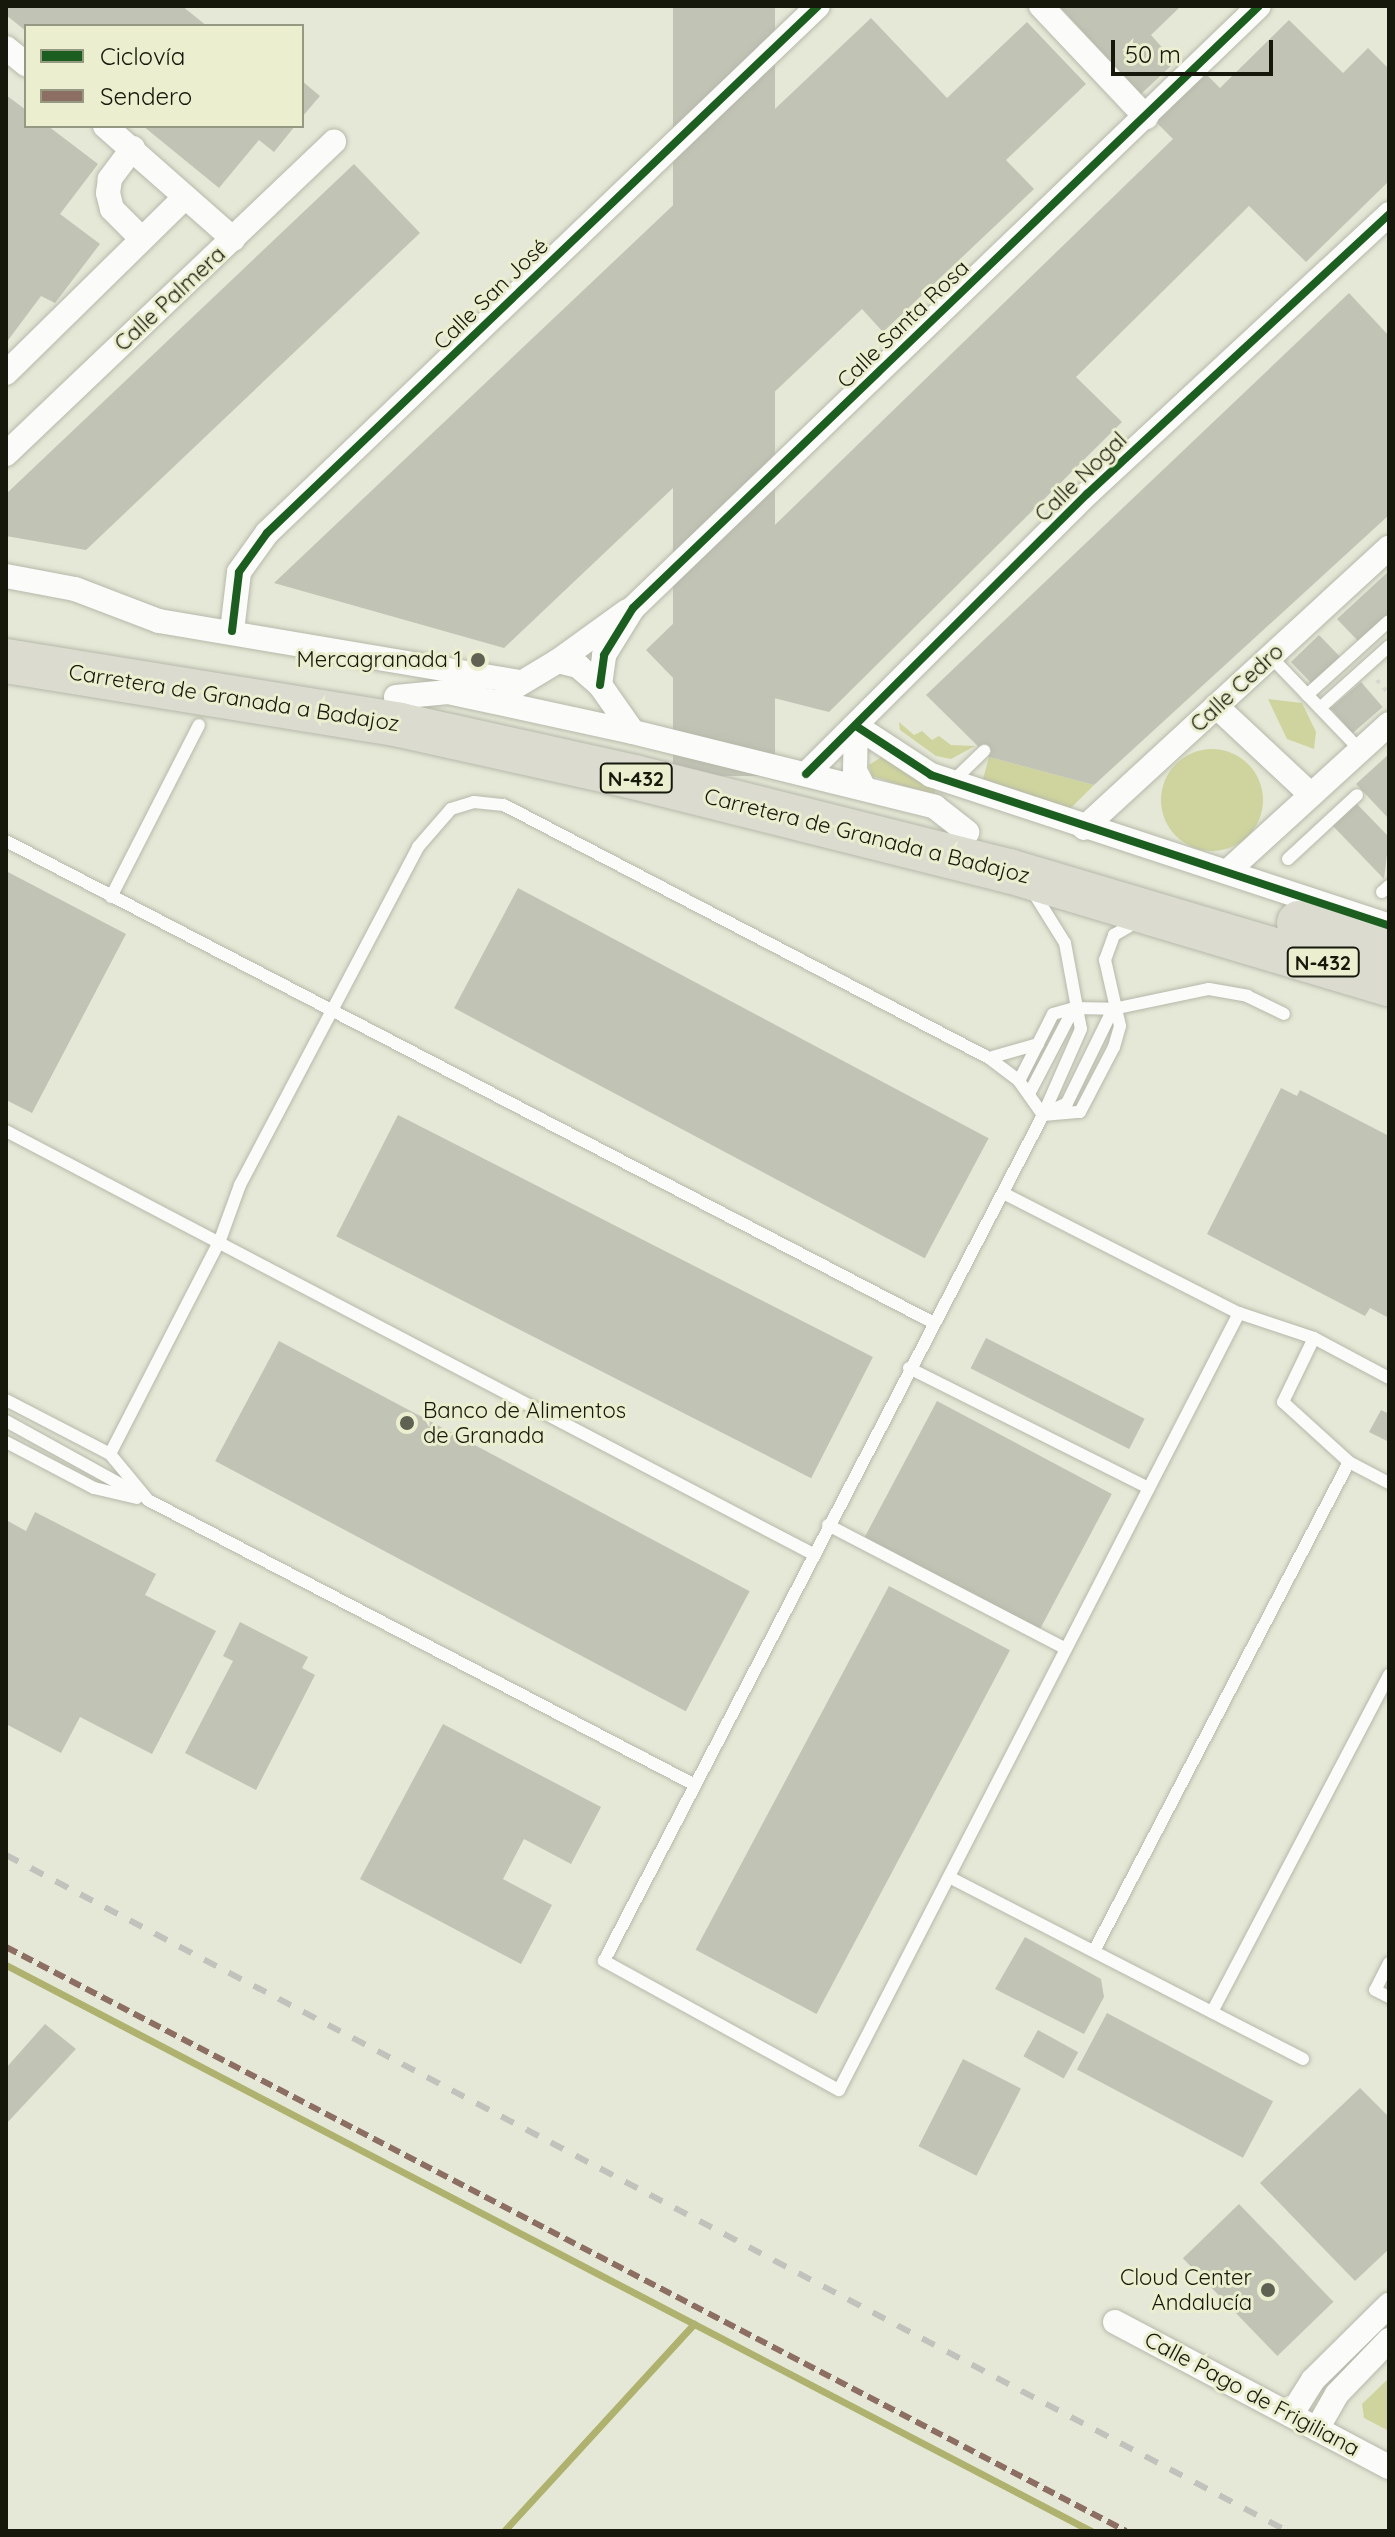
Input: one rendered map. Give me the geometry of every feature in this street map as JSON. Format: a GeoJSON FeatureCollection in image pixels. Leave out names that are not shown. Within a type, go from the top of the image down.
{"type":"FeatureCollection","features":[{"type":"Feature","properties":{"kind":"highway","name":"Carretera de Granada a Badajoz"},"geometry":{"type":"LineString","coordinates":[[6,630],[396,697],[967,832],[1389,950]]}},
{"type":"Feature","properties":{"kind":"highway","name":"Carretera de Granada a Badajoz"},"geometry":{"type":"LineString","coordinates":[[6,661],[400,725],[1009,871],[1182,919],[1389,984]]}},
{"type":"Feature","properties":{"kind":"street","name":"Calle San José"},"geometry":{"type":"LineString","coordinates":[[232,631],[239,572],[267,533],[818,6]]}},
{"type":"Feature","properties":{"kind":"street"},"geometry":{"type":"LineString","coordinates":[[1041,6],[1146,117]]}},
{"type":"Feature","properties":{"kind":"street","name":"Calle Santa Rosa"},"geometry":{"type":"LineString","coordinates":[[496,701],[633,608],[1259,6]]}},
{"type":"Feature","properties":{"kind":"street"},"geometry":{"type":"LineString","coordinates":[[6,48],[24,62]]}},
{"type":"Feature","properties":{"kind":"street"},"geometry":{"type":"LineString","coordinates":[[108,128],[233,239]]}},
{"type":"Feature","properties":{"kind":"street","name":"Calle Palmera"},"geometry":{"type":"LineString","coordinates":[[6,454],[334,142]]}},
{"type":"Feature","properties":{"kind":"street"},"geometry":{"type":"LineString","coordinates":[[133,148],[110,179],[108,193],[112,209],[142,239]]}},
{"type":"Feature","properties":{"kind":"street"},"geometry":{"type":"LineString","coordinates":[[6,373],[185,197]]}},
{"type":"Feature","properties":{"kind":"street","name":"Calle Nogal"},"geometry":{"type":"LineString","coordinates":[[806,774],[1087,494],[1389,214]]}},
{"type":"Feature","properties":{"kind":"street","name":"Calle Cedro"},"geometry":{"type":"LineString","coordinates":[[1084,828],[1389,548]]}},
{"type":"Feature","properties":{"kind":"street"},"geometry":{"type":"LineString","coordinates":[[6,576],[75,589],[159,621],[520,682]]}},
{"type":"Feature","properties":{"kind":"street","name":"Calle Santa Rosa"},"geometry":{"type":"LineString","coordinates":[[600,685],[604,655],[633,608]]}},
{"type":"Feature","properties":{"kind":"street"},"geometry":{"type":"LineString","coordinates":[[558,661],[578,666],[600,685],[633,732]]}},
{"type":"Feature","properties":{"kind":"street"},"geometry":{"type":"LineString","coordinates":[[396,697],[448,692],[633,732],[935,807],[967,832]]}},
{"type":"Feature","properties":{"kind":"street"},"geometry":{"type":"LineString","coordinates":[[1216,706],[1311,795]]}},
{"type":"Feature","properties":{"kind":"street"},"geometry":{"type":"LineString","coordinates":[[1228,871],[1389,724]]}},
{"type":"Feature","properties":{"kind":"street"},"geometry":{"type":"LineString","coordinates":[[864,788],[855,771],[856,726],[952,782],[1389,926]]}},
{"type":"Feature","properties":{"kind":"street"},"geometry":{"type":"LineString","coordinates":[[1291,2415],[1313,2380],[1389,2305]]}},
{"type":"Feature","properties":{"kind":"street","name":"Calle Pago de Frigiliana"},"geometry":{"type":"LineString","coordinates":[[1115,2322],[1389,2467]]}},
{"type":"Feature","properties":{"kind":"street"},"geometry":{"type":"LineString","coordinates":[[1317,2429],[1337,2394],[1389,2340]]}},
{"type":"Feature","properties":{"kind":"lane"},"geometry":{"type":"LineString","coordinates":[[1307,695],[1389,621]]}},
{"type":"Feature","properties":{"kind":"lane"},"geometry":{"type":"LineString","coordinates":[[1320,708],[1389,646]]}},
{"type":"Feature","properties":{"kind":"lane"},"geometry":{"type":"LineString","coordinates":[[1270,656],[1360,750]]}},
{"type":"Feature","properties":{"kind":"lane"},"geometry":{"type":"LineString","coordinates":[[111,897],[199,725]]}},
{"type":"Feature","properties":{"kind":"lane"},"geometry":{"type":"LineString","coordinates":[[952,782],[984,751]]}},
{"type":"Feature","properties":{"kind":"lane"},"geometry":{"type":"LineString","coordinates":[[1288,859],[1357,795]]}},
{"type":"Feature","properties":{"kind":"lane"},"geometry":{"type":"LineString","coordinates":[[110,1454],[220,1240],[240,1185],[434,823],[451,809],[474,802],[504,805],[989,1058],[1019,1081],[1043,1115]]}},
{"type":"Feature","properties":{"kind":"lane"},"geometry":{"type":"LineString","coordinates":[[6,841],[332,1015],[932,1322]]}},
{"type":"Feature","properties":{"kind":"lane"},"geometry":{"type":"LineString","coordinates":[[1009,871],[1043,901],[1065,943],[1074,1008],[1081,1029],[1043,1115],[932,1322],[604,1961],[839,2090],[1239,1313]]}},
{"type":"Feature","properties":{"kind":"lane"},"geometry":{"type":"LineString","coordinates":[[1043,1115],[1067,1103],[1113,1009],[1105,960],[1114,935],[1130,923],[1182,919]]}},
{"type":"Feature","properties":{"kind":"lane"},"geometry":{"type":"LineString","coordinates":[[1019,1081],[1053,1014],[1074,1008],[1113,1009],[1209,989],[1247,996],[1284,1014]]}},
{"type":"Feature","properties":{"kind":"lane"},"geometry":{"type":"LineString","coordinates":[[1029,1094],[1074,1008]]}},
{"type":"Feature","properties":{"kind":"lane"},"geometry":{"type":"LineString","coordinates":[[989,1058],[1038,1044]]}},
{"type":"Feature","properties":{"kind":"lane"},"geometry":{"type":"LineString","coordinates":[[6,1131],[220,1240],[813,1554]]}},
{"type":"Feature","properties":{"kind":"lane"},"geometry":{"type":"LineString","coordinates":[[1003,1193],[1239,1313],[1314,1338],[1389,1378]]}},
{"type":"Feature","properties":{"kind":"lane"},"geometry":{"type":"LineString","coordinates":[[1314,1338],[1283,1402],[1349,1462],[1389,1483]]}},
{"type":"Feature","properties":{"kind":"lane"},"geometry":{"type":"LineString","coordinates":[[909,1368],[1149,1488]]}},
{"type":"Feature","properties":{"kind":"lane"},"geometry":{"type":"LineString","coordinates":[[6,1400],[110,1454],[148,1500]]}},
{"type":"Feature","properties":{"kind":"lane"},"geometry":{"type":"LineString","coordinates":[[6,1421],[148,1500],[695,1785]]}},
{"type":"Feature","properties":{"kind":"lane"},"geometry":{"type":"LineString","coordinates":[[6,1442],[94,1488],[148,1500]]}},
{"type":"Feature","properties":{"kind":"lane"},"geometry":{"type":"LineString","coordinates":[[1094,1951],[1349,1462]]}},
{"type":"Feature","properties":{"kind":"lane"},"geometry":{"type":"LineString","coordinates":[[828,1525],[1066,1649]]}},
{"type":"Feature","properties":{"kind":"lane"},"geometry":{"type":"LineString","coordinates":[[1212,2012],[1389,1675]]}},
{"type":"Feature","properties":{"kind":"lane"},"geometry":{"type":"LineString","coordinates":[[949,1877],[1303,2059]]}},
{"type":"Feature","properties":{"kind":"lane"},"geometry":{"type":"LineString","coordinates":[[1389,1963],[1375,1990],[1389,1997]]}},
{"type":"Feature","properties":{"kind":"green space"},"geometry":{"type":"Polygon","coordinates":[[[1268,699],[1302,703],[1316,732],[1314,749],[1287,739],[1268,699]]]}},
{"type":"Feature","properties":{"kind":"green space"},"geometry":{"type":"Polygon","coordinates":[[[899,722],[914,735],[922,731],[932,740],[939,736],[951,745],[975,746],[951,759],[936,756],[900,730],[899,722]]]}},
{"type":"Feature","properties":{"kind":"green space"},"geometry":{"type":"Polygon","coordinates":[[[1212,749],[1232,753],[1248,764],[1259,780],[1263,800],[1259,820],[1248,836],[1232,847],[1212,851],[1192,847],[1176,836],[1165,820],[1161,800],[1165,780],[1176,764],[1192,753],[1212,749]]]}},
{"type":"Feature","properties":{"kind":"green space"},"geometry":{"type":"Polygon","coordinates":[[[883,756],[936,788],[934,796],[872,776],[869,765],[883,756]]]}},
{"type":"Feature","properties":{"kind":"green space"},"geometry":{"type":"Polygon","coordinates":[[[989,757],[1094,785],[1070,809],[983,779],[989,757]]]}},
{"type":"Feature","properties":{"kind":"green space"},"geometry":{"type":"Polygon","coordinates":[[[1389,2378],[1389,2431],[1364,2418],[1362,2404],[1389,2378]]]}},
{"type":"Feature","properties":{"kind":"building"},"geometry":{"type":"Polygon","coordinates":[[[6,6],[182,6],[204,24],[24,24],[24,29],[6,15],[6,6]]]}},
{"type":"Feature","properties":{"kind":"building"},"geometry":{"type":"Polygon","coordinates":[[[673,6],[775,6],[775,776],[673,776],[673,6]]]}},
{"type":"Feature","properties":{"kind":"building"},"geometry":{"type":"Polygon","coordinates":[[[1059,6],[1181,6],[1151,35],[1175,62],[1141,94],[1059,6]]]}},
{"type":"Feature","properties":{"kind":"building"},"geometry":{"type":"Polygon","coordinates":[[[871,18],[947,98],[1027,22],[1086,84],[1006,160],[1034,189],[883,332],[862,309],[504,648],[274,583],[871,18]]]}},
{"type":"Feature","properties":{"kind":"building"},"geometry":{"type":"Polygon","coordinates":[[[1289,20],[1343,73],[1368,48],[1389,69],[1389,181],[1306,262],[1249,206],[1076,377],[1122,422],[829,712],[738,689],[710,716],[646,650],[1173,139],[1156,122],[1206,74],[1220,88],[1289,20]]]}},
{"type":"Feature","properties":{"kind":"building"},"geometry":{"type":"Polygon","coordinates":[[[304,83],[320,96],[304,115],[304,83]]]}},
{"type":"Feature","properties":{"kind":"building"},"geometry":{"type":"Polygon","coordinates":[[[6,95],[24,108],[24,128],[51,128],[98,164],[60,214],[100,244],[55,303],[41,296],[6,343],[6,95]]]}},
{"type":"Feature","properties":{"kind":"building"},"geometry":{"type":"Polygon","coordinates":[[[145,128],[293,128],[274,152],[259,140],[219,188],[145,128]]]}},
{"type":"Feature","properties":{"kind":"building"},"geometry":{"type":"Polygon","coordinates":[[[354,164],[420,233],[86,550],[6,536],[6,494],[354,164]]]}},
{"type":"Feature","properties":{"kind":"building"},"geometry":{"type":"Polygon","coordinates":[[[1349,293],[1389,336],[1389,515],[1094,785],[989,757],[926,695],[1349,293]]]}},
{"type":"Feature","properties":{"kind":"building"},"geometry":{"type":"Polygon","coordinates":[[[1389,571],[1389,616],[1360,643],[1337,619],[1389,571]]]}},
{"type":"Feature","properties":{"kind":"building"},"geometry":{"type":"Polygon","coordinates":[[[1319,635],[1342,659],[1314,686],[1291,662],[1319,635]]]}},
{"type":"Feature","properties":{"kind":"building"},"geometry":{"type":"Polygon","coordinates":[[[1361,682],[1383,707],[1352,733],[1331,708],[1361,682]]]}},
{"type":"Feature","properties":{"kind":"building"},"geometry":{"type":"Polygon","coordinates":[[[1389,754],[1389,819],[1356,784],[1389,754]]]}},
{"type":"Feature","properties":{"kind":"building"},"geometry":{"type":"Polygon","coordinates":[[[1355,802],[1389,837],[1384,879],[1332,825],[1355,802]]]}},
{"type":"Feature","properties":{"kind":"building"},"geometry":{"type":"Polygon","coordinates":[[[6,871],[126,934],[32,1113],[6,1100],[6,871]]]}},
{"type":"Feature","properties":{"kind":"building"},"geometry":{"type":"Polygon","coordinates":[[[518,888],[989,1138],[925,1258],[454,1008],[518,888]]]}},
{"type":"Feature","properties":{"kind":"building"},"geometry":{"type":"Polygon","coordinates":[[[1281,1088],[1297,1096],[1300,1090],[1389,1136],[1389,1318],[1370,1308],[1365,1316],[1207,1234],[1281,1088]]]}},
{"type":"Feature","properties":{"kind":"building"},"geometry":{"type":"Polygon","coordinates":[[[398,1115],[873,1357],[811,1478],[336,1236],[398,1115]]]}},
{"type":"Feature","properties":{"kind":"building"},"geometry":{"type":"Polygon","coordinates":[[[986,1338],[1145,1419],[1129,1449],[971,1368],[986,1338]]]}},
{"type":"Feature","properties":{"kind":"building"},"geometry":{"type":"Polygon","coordinates":[[[279,1341],[750,1591],[686,1711],[215,1461],[279,1341]]]}},
{"type":"Feature","properties":{"kind":"building"},"geometry":{"type":"Polygon","coordinates":[[[937,1401],[1112,1494],[1040,1630],[865,1537],[937,1401]]]}},
{"type":"Feature","properties":{"kind":"building"},"geometry":{"type":"Polygon","coordinates":[[[1381,1410],[1389,1414],[1389,1442],[1369,1432],[1381,1410]]]}},
{"type":"Feature","properties":{"kind":"building"},"geometry":{"type":"Polygon","coordinates":[[[35,1512],[156,1574],[145,1595],[216,1631],[152,1754],[80,1717],[61,1753],[6,1724],[6,1520],[26,1531],[35,1512]]]}},
{"type":"Feature","properties":{"kind":"building"},"geometry":{"type":"Polygon","coordinates":[[[889,1586],[1010,1650],[817,2014],[696,1950],[889,1586]]]}},
{"type":"Feature","properties":{"kind":"building"},"geometry":{"type":"Polygon","coordinates":[[[240,1622],[308,1657],[302,1668],[315,1675],[256,1790],[185,1753],[233,1661],[223,1656],[240,1622]]]}},
{"type":"Feature","properties":{"kind":"building"},"geometry":{"type":"Polygon","coordinates":[[[443,1724],[601,1807],[571,1864],[524,1839],[503,1879],[552,1905],[521,1964],[360,1879],[443,1724]]]}},
{"type":"Feature","properties":{"kind":"building"},"geometry":{"type":"Polygon","coordinates":[[[1025,1937],[1101,1979],[1104,1997],[1084,2034],[995,1989],[1025,1937]]]}},
{"type":"Feature","properties":{"kind":"building"},"geometry":{"type":"Polygon","coordinates":[[[1107,2013],[1273,2101],[1243,2158],[1077,2070],[1107,2013]]]}},
{"type":"Feature","properties":{"kind":"building"},"geometry":{"type":"Polygon","coordinates":[[[45,2024],[76,2049],[6,2124],[6,2068],[45,2024]]]}},
{"type":"Feature","properties":{"kind":"building"},"geometry":{"type":"Polygon","coordinates":[[[1038,2030],[1078,2052],[1064,2079],[1023,2056],[1038,2030]]]}},
{"type":"Feature","properties":{"kind":"building"},"geometry":{"type":"Polygon","coordinates":[[[963,2059],[1021,2089],[976,2176],[919,2146],[963,2059]]]}},
{"type":"Feature","properties":{"kind":"building"},"geometry":{"type":"Polygon","coordinates":[[[1360,2088],[1389,2117],[1389,2249],[1355,2281],[1260,2183],[1360,2088]]]}},
{"type":"Feature","properties":{"kind":"building","name":"Cloud Center Andalucía"},"geometry":{"type":"Polygon","coordinates":[[[1239,2204],[1333,2302],[1277,2356],[1183,2258],[1239,2204]]]}},
{"type":"Feature","properties":{"kind":"waterway"},"geometry":{"type":"LineString","coordinates":[[6,1965],[1091,2531]]}},
{"type":"Feature","properties":{"kind":"waterway"},"geometry":{"type":"LineString","coordinates":[[504,2531],[694,2324]]}},
{"type":"Feature","properties":{"kind":"railway"},"geometry":{"type":"LineString","coordinates":[[6,1855],[1287,2531]]}},
{"type":"Feature","properties":{"kind":"marked path"},"geometry":{"type":"LineString","coordinates":[[6,1947],[1126,2531]]}},
{"type":"Feature","properties":{"kind":"cycle path"},"geometry":{"type":"LineString","coordinates":[[232,631],[239,572],[267,533],[818,6]]}},
{"type":"Feature","properties":{"kind":"cycle path"},"geometry":{"type":"LineString","coordinates":[[600,685],[604,655],[633,608],[1259,6]]}},
{"type":"Feature","properties":{"kind":"cycle path"},"geometry":{"type":"LineString","coordinates":[[806,774],[1087,494],[1389,214]]}},
{"type":"Feature","properties":{"kind":"cycle path"},"geometry":{"type":"LineString","coordinates":[[856,726],[931,775],[1389,926]]}},
{"type":"Feature","properties":{"kind":"place","name":"Mercagranada 1"},"geometry":{"type":"Point","coordinates":[478,660]}},
{"type":"Feature","properties":{"kind":"place","name":"Banco de Alimentos de Granada"},"geometry":{"type":"Point","coordinates":[407,1423]}},
{"type":"Feature","properties":{"kind":"place","name":"Cloud Center Andalucía"},"geometry":{"type":"Point","coordinates":[1268,2290]}}]}
